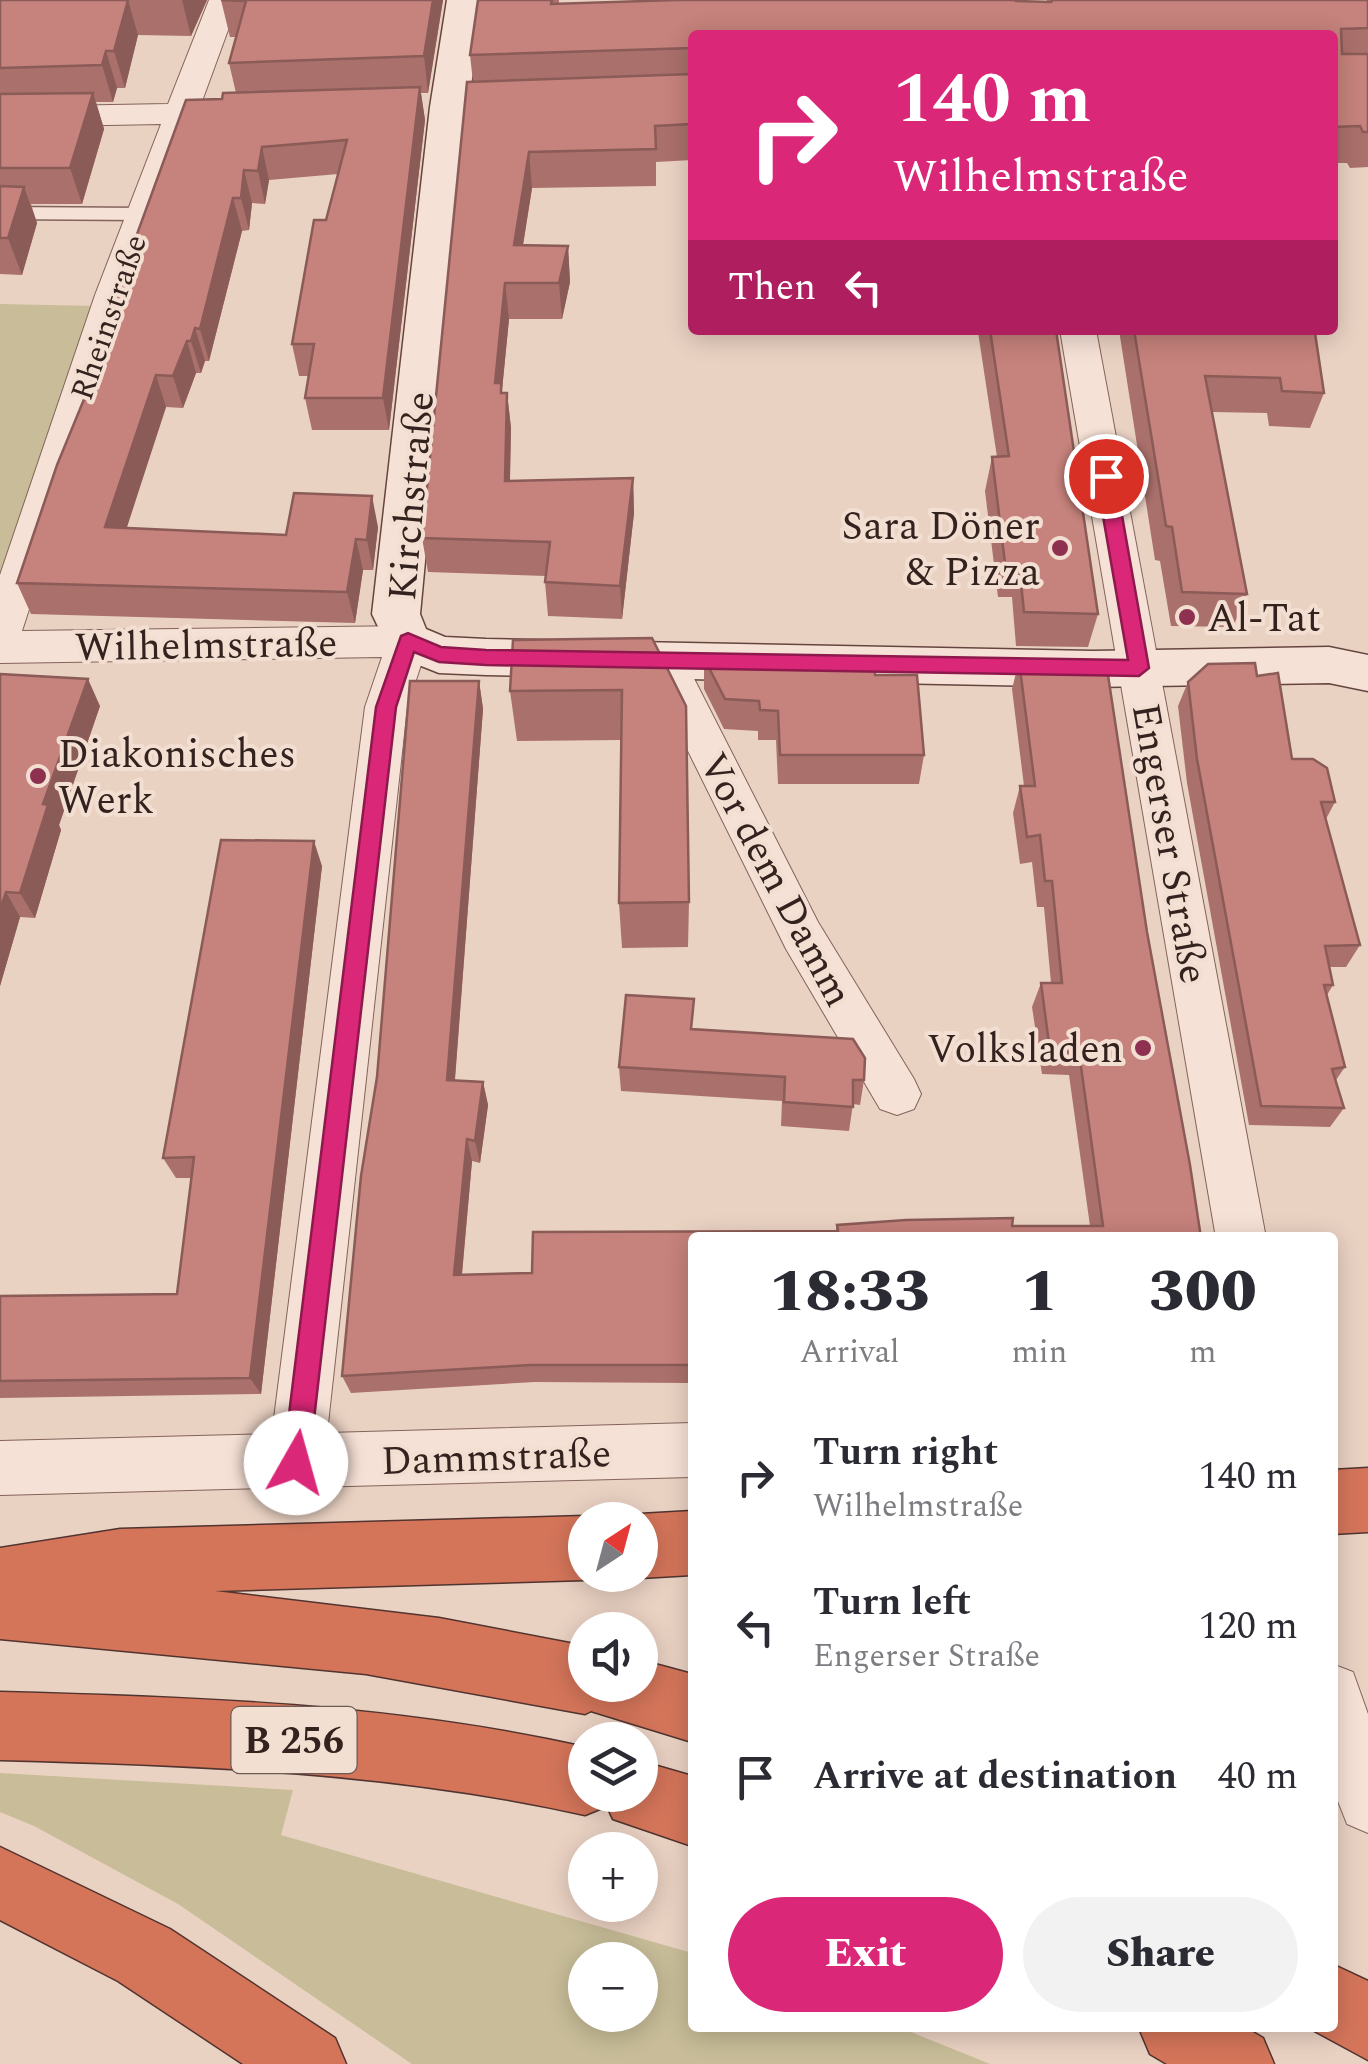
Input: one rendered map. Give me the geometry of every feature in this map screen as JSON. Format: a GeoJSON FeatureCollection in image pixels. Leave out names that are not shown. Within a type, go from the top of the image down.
{"type":"FeatureCollection","features":[{"type":"Feature","properties":{"kind":"highway"},"geometry":{"type":"LineString","coordinates":[[1338,1502],[1368,1500]]}},
{"type":"Feature","properties":{"kind":"highway"},"geometry":{"type":"LineString","coordinates":[[658,1545],[688,1544]]}},
{"type":"Feature","properties":{"kind":"highway"},"geometry":{"type":"LineString","coordinates":[[0,1581],[120,1560],[568,1548]]}},
{"type":"Feature","properties":{"kind":"highway"},"geometry":{"type":"LineString","coordinates":[[0,1606],[306,1630],[470,1653],[568,1676]]}},
{"type":"Feature","properties":{"kind":"highway"},"geometry":{"type":"LineString","coordinates":[[658,1699],[688,1707]]}},
{"type":"Feature","properties":{"kind":"highway","name":"B 256"},"geometry":{"type":"LineString","coordinates":[[0,1726],[187,1731],[372,1746],[524,1766],[568,1778]]}},
{"type":"Feature","properties":{"kind":"highway"},"geometry":{"type":"LineString","coordinates":[[658,1801],[688,1810]]}},
{"type":"Feature","properties":{"kind":"highway"},"geometry":{"type":"LineString","coordinates":[[0,1882],[144,1955],[310,2064]]}},
{"type":"Feature","properties":{"kind":"highway"},"geometry":{"type":"LineString","coordinates":[[1338,1976],[1368,1986]]}},
{"type":"Feature","properties":{"kind":"highway"},"geometry":{"type":"LineString","coordinates":[[1338,2004],[1368,2022]]}},
{"type":"Feature","properties":{"kind":"highway"},"geometry":{"type":"LineString","coordinates":[[1183,2032],[1238,2064]]}},
{"type":"Feature","properties":{"kind":"street","name":"Rheinstraße"},"geometry":{"type":"LineString","coordinates":[[0,636],[113,295],[224,0]]}},
{"type":"Feature","properties":{"kind":"street","name":"Kirchstraße"},"geometry":{"type":"LineString","coordinates":[[296,1463],[386,707],[408,641],[396,614],[449,107],[465,0]]}},
{"type":"Feature","properties":{"kind":"street"},"geometry":{"type":"LineString","coordinates":[[0,117],[278,112]]}},
{"type":"Feature","properties":{"kind":"street","name":"Engerser Straße"},"geometry":{"type":"LineString","coordinates":[[1079,335],[1240,1232]]}},
{"type":"Feature","properties":{"kind":"street","name":"Wilhelmstraße"},"geometry":{"type":"LineString","coordinates":[[0,647],[408,641],[439,654],[1139,668],[1329,665],[1368,673]]}},
{"type":"Feature","properties":{"kind":"street","name":"Vor dem Damm"},"geometry":{"type":"LineString","coordinates":[[664,660],[761,856],[866,1049],[897,1094]]}},
{"type":"Feature","properties":{"kind":"street","name":"Dammstraße"},"geometry":{"type":"LineString","coordinates":[[0,1468],[688,1450]]}},
{"type":"Feature","properties":{"kind":"street"},"geometry":{"type":"LineString","coordinates":[[1338,1712],[1368,1804]]}},
{"type":"Feature","properties":{"kind":"lane"},"geometry":{"type":"LineString","coordinates":[[0,213],[144,214]]}},
{"type":"Feature","properties":{"kind":"shaded area"},"geometry":{"type":"Polygon","coordinates":[[[0,304],[97,306],[0,574],[0,304]]]}},
{"type":"Feature","properties":{"kind":"shaded area"},"geometry":{"type":"Polygon","coordinates":[[[0,1773],[293,1790],[281,1835],[568,1917],[568,1922],[584,1922],[654,1942],[568,1942],[568,2032],[658,2032],[658,1943],[688,1952],[688,2032],[911,2032],[990,2064],[412,2064],[178,1904],[34,1826],[0,1812],[0,1773]]]}},
{"type":"Feature","properties":{"kind":"building"},"geometry":{"type":"Polygon","coordinates":[[[0,0],[128,0],[114,51],[106,51],[102,65],[0,68],[0,0]]]}},
{"type":"Feature","properties":{"kind":"building"},"geometry":{"type":"Polygon","coordinates":[[[221,0],[433,0],[424,56],[229,63],[246,1],[221,0]]]}},
{"type":"Feature","properties":{"kind":"building"},"geometry":{"type":"Polygon","coordinates":[[[478,0],[552,0],[551,4],[676,0],[1368,0],[1368,28],[1341,29],[1342,54],[1368,54],[1368,132],[1360,126],[1338,127],[1338,30],[688,30],[688,48],[470,55],[478,0]]]}},
{"type":"Feature","properties":{"kind":"building"},"geometry":{"type":"Polygon","coordinates":[[[688,74],[688,124],[655,126],[656,149],[529,152],[514,245],[568,246],[559,283],[505,283],[495,383],[501,383],[501,393],[507,393],[505,481],[633,478],[620,586],[545,582],[550,542],[422,538],[467,82],[688,74]]]}},
{"type":"Feature","properties":{"kind":"building"},"geometry":{"type":"Polygon","coordinates":[[[420,87],[383,398],[305,398],[314,344],[292,344],[314,220],[326,220],[347,140],[262,147],[258,171],[244,170],[241,198],[233,198],[200,329],[195,328],[191,341],[187,341],[173,376],[156,375],[105,527],[286,535],[294,493],[372,496],[367,540],[356,539],[347,592],[17,583],[57,465],[110,336],[101,336],[106,319],[186,100],[222,99],[223,93],[420,87]]]}},
{"type":"Feature","properties":{"kind":"building"},"geometry":{"type":"Polygon","coordinates":[[[93,93],[70,168],[0,168],[0,94],[93,93]]]}},
{"type":"Feature","properties":{"kind":"building"},"geometry":{"type":"Polygon","coordinates":[[[0,186],[24,187],[8,238],[0,238],[0,186]]]}},
{"type":"Feature","properties":{"kind":"building"},"geometry":{"type":"Polygon","coordinates":[[[991,335],[1057,335],[1098,614],[1024,612],[1019,564],[1005,563],[992,457],[1009,456],[991,335]]]}},
{"type":"Feature","properties":{"kind":"building"},"geometry":{"type":"Polygon","coordinates":[[[1135,335],[1315,335],[1324,393],[1282,391],[1280,378],[1205,376],[1247,594],[1182,592],[1172,527],[1166,526],[1135,335]]]}},
{"type":"Feature","properties":{"kind":"building"},"geometry":{"type":"Polygon","coordinates":[[[652,638],[686,706],[689,902],[619,903],[622,690],[510,691],[513,640],[652,638]]]}},
{"type":"Feature","properties":{"kind":"building"},"geometry":{"type":"Polygon","coordinates":[[[874,657],[875,675],[917,675],[924,755],[780,755],[778,711],[760,710],[759,701],[725,699],[704,658],[874,657]]]}},
{"type":"Feature","properties":{"kind":"building"},"geometry":{"type":"Polygon","coordinates":[[[1019,661],[1106,662],[1147,932],[1200,1232],[688,1232],[688,1365],[531,1365],[342,1376],[361,1176],[377,1077],[410,681],[479,681],[447,1080],[483,1082],[475,1141],[467,1139],[454,1275],[532,1273],[533,1232],[838,1231],[837,1225],[1013,1218],[1012,1226],[1103,1226],[1079,1052],[1050,1051],[1041,983],[1062,983],[1052,881],[1045,881],[1040,835],[1027,837],[1020,786],[1035,786],[1019,661]]]}},
{"type":"Feature","properties":{"kind":"building"},"geometry":{"type":"Polygon","coordinates":[[[1255,663],[1257,676],[1278,673],[1292,759],[1313,759],[1327,768],[1335,802],[1321,802],[1360,945],[1325,946],[1333,985],[1324,985],[1345,1067],[1332,1069],[1344,1108],[1261,1106],[1197,759],[1188,682],[1208,664],[1255,663]]]}},
{"type":"Feature","properties":{"kind":"building","name":"Diakonisches Werk"},"geometry":{"type":"Polygon","coordinates":[[[0,674],[88,679],[43,804],[48,805],[20,893],[6,892],[0,910],[0,674]]]}},
{"type":"Feature","properties":{"kind":"building"},"geometry":{"type":"Polygon","coordinates":[[[221,840],[314,841],[250,1378],[0,1381],[0,1296],[177,1294],[194,1157],[163,1158],[221,840]]]}},
{"type":"Feature","properties":{"kind":"building"},"geometry":{"type":"Polygon","coordinates":[[[626,995],[694,999],[691,1029],[853,1039],[865,1058],[864,1080],[853,1080],[853,1107],[784,1102],[785,1077],[619,1067],[626,995]]]}},
{"type":"Feature","properties":{"kind":"place","name":"Sara Döner & Pizza"},"geometry":{"type":"Point","coordinates":[1060,548]}},
{"type":"Feature","properties":{"kind":"place","name":"Al-Tat"},"geometry":{"type":"Point","coordinates":[1187,617]}},
{"type":"Feature","properties":{"kind":"place","name":"Diakonisches Werk"},"geometry":{"type":"Point","coordinates":[38,776]}},
{"type":"Feature","properties":{"kind":"place","name":"Volksladen"},"geometry":{"type":"Point","coordinates":[1143,1048]}},
{"type":"Feature","properties":{"kind":"route"},"geometry":{"type":"LineString","coordinates":[[296,1463],[386,707],[408,641],[439,654],[486,657],[1139,668],[1106,476]]}}]}
